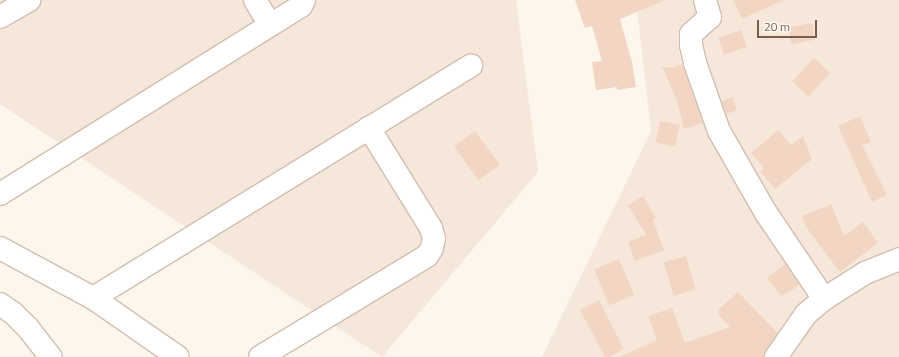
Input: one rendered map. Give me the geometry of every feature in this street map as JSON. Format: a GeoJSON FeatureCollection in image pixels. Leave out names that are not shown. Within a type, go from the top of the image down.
{"type":"FeatureCollection","features":[{"type":"Feature","properties":{"kind":"street"},"geometry":{"type":"LineString","coordinates":[[0,17],[28,0]]}},
{"type":"Feature","properties":{"kind":"street"},"geometry":{"type":"LineString","coordinates":[[255,0],[270,24]]}},
{"type":"Feature","properties":{"kind":"street"},"geometry":{"type":"LineString","coordinates":[[0,194],[301,6],[304,0]]}},
{"type":"Feature","properties":{"kind":"street"},"geometry":{"type":"LineString","coordinates":[[705,0],[710,17],[691,34],[691,45],[695,63],[719,131],[766,213],[824,299]]}},
{"type":"Feature","properties":{"kind":"street"},"geometry":{"type":"LineString","coordinates":[[93,298],[471,65]]}},
{"type":"Feature","properties":{"kind":"street"},"geometry":{"type":"LineString","coordinates":[[260,357],[427,256],[432,248],[434,238],[431,228],[369,128]]}},
{"type":"Feature","properties":{"kind":"street"},"geometry":{"type":"LineString","coordinates":[[0,248],[93,298],[178,357]]}},
{"type":"Feature","properties":{"kind":"street"},"geometry":{"type":"LineString","coordinates":[[776,357],[806,314],[824,299],[865,273],[899,259]]}},
{"type":"Feature","properties":{"kind":"street"},"geometry":{"type":"LineString","coordinates":[[0,304],[18,318],[51,357]]}},
{"type":"Feature","properties":{"kind":"shaded area"},"geometry":{"type":"Polygon","coordinates":[[[0,0],[516,0],[538,172],[382,357],[0,104],[0,0]]]}},
{"type":"Feature","properties":{"kind":"shaded area"},"geometry":{"type":"Polygon","coordinates":[[[636,0],[899,0],[899,357],[542,357],[651,131],[636,0]]]}},
{"type":"Feature","properties":{"kind":"building"},"geometry":{"type":"Polygon","coordinates":[[[575,0],[666,0],[620,19],[632,62],[636,87],[617,90],[617,87],[596,90],[592,62],[602,61],[592,26],[585,28],[575,0]]]}},
{"type":"Feature","properties":{"kind":"building"},"geometry":{"type":"Polygon","coordinates":[[[733,0],[784,0],[742,19],[733,0]]]}},
{"type":"Feature","properties":{"kind":"building"},"geometry":{"type":"Polygon","coordinates":[[[812,23],[815,40],[791,44],[788,27],[812,23]]]}},
{"type":"Feature","properties":{"kind":"building"},"geometry":{"type":"Polygon","coordinates":[[[741,30],[747,47],[724,55],[718,38],[741,30]]]}},
{"type":"Feature","properties":{"kind":"building"},"geometry":{"type":"Polygon","coordinates":[[[814,58],[830,73],[808,96],[792,81],[814,58]]]}},
{"type":"Feature","properties":{"kind":"building"},"geometry":{"type":"Polygon","coordinates":[[[682,64],[703,123],[684,129],[677,100],[662,67],[674,67],[682,64]]]}},
{"type":"Feature","properties":{"kind":"building"},"geometry":{"type":"Polygon","coordinates":[[[733,97],[737,110],[726,114],[722,101],[733,97]]]}},
{"type":"Feature","properties":{"kind":"building"},"geometry":{"type":"Polygon","coordinates":[[[860,116],[871,142],[862,145],[887,195],[872,202],[838,126],[860,116]]]}},
{"type":"Feature","properties":{"kind":"building"},"geometry":{"type":"Polygon","coordinates":[[[660,121],[680,125],[675,146],[656,143],[660,121]]]}},
{"type":"Feature","properties":{"kind":"building"},"geometry":{"type":"Polygon","coordinates":[[[778,130],[791,145],[803,136],[812,159],[775,189],[760,171],[764,168],[751,153],[778,130]]]}},
{"type":"Feature","properties":{"kind":"building"},"geometry":{"type":"Polygon","coordinates":[[[475,131],[500,165],[479,180],[454,146],[475,131]]]}},
{"type":"Feature","properties":{"kind":"building"},"geometry":{"type":"Polygon","coordinates":[[[643,196],[656,218],[653,220],[664,250],[635,261],[628,242],[646,235],[628,205],[643,196]]]}},
{"type":"Feature","properties":{"kind":"building"},"geometry":{"type":"Polygon","coordinates":[[[831,204],[844,236],[863,222],[878,243],[840,272],[806,227],[802,216],[831,204]]]}},
{"type":"Feature","properties":{"kind":"building"},"geometry":{"type":"Polygon","coordinates":[[[686,256],[696,290],[674,296],[664,262],[686,256]]]}},
{"type":"Feature","properties":{"kind":"building"},"geometry":{"type":"Polygon","coordinates":[[[619,259],[634,295],[609,305],[594,270],[619,259]]]}},
{"type":"Feature","properties":{"kind":"building"},"geometry":{"type":"Polygon","coordinates":[[[785,264],[799,284],[794,289],[781,296],[767,278],[785,264]]]}},
{"type":"Feature","properties":{"kind":"building"},"geometry":{"type":"Polygon","coordinates":[[[738,292],[778,333],[766,350],[764,357],[619,357],[657,340],[648,316],[672,308],[685,343],[730,327],[719,315],[719,309],[738,292]]]}},
{"type":"Feature","properties":{"kind":"building"},"geometry":{"type":"Polygon","coordinates":[[[599,300],[624,349],[609,357],[605,357],[580,310],[599,300]]]}}]}
